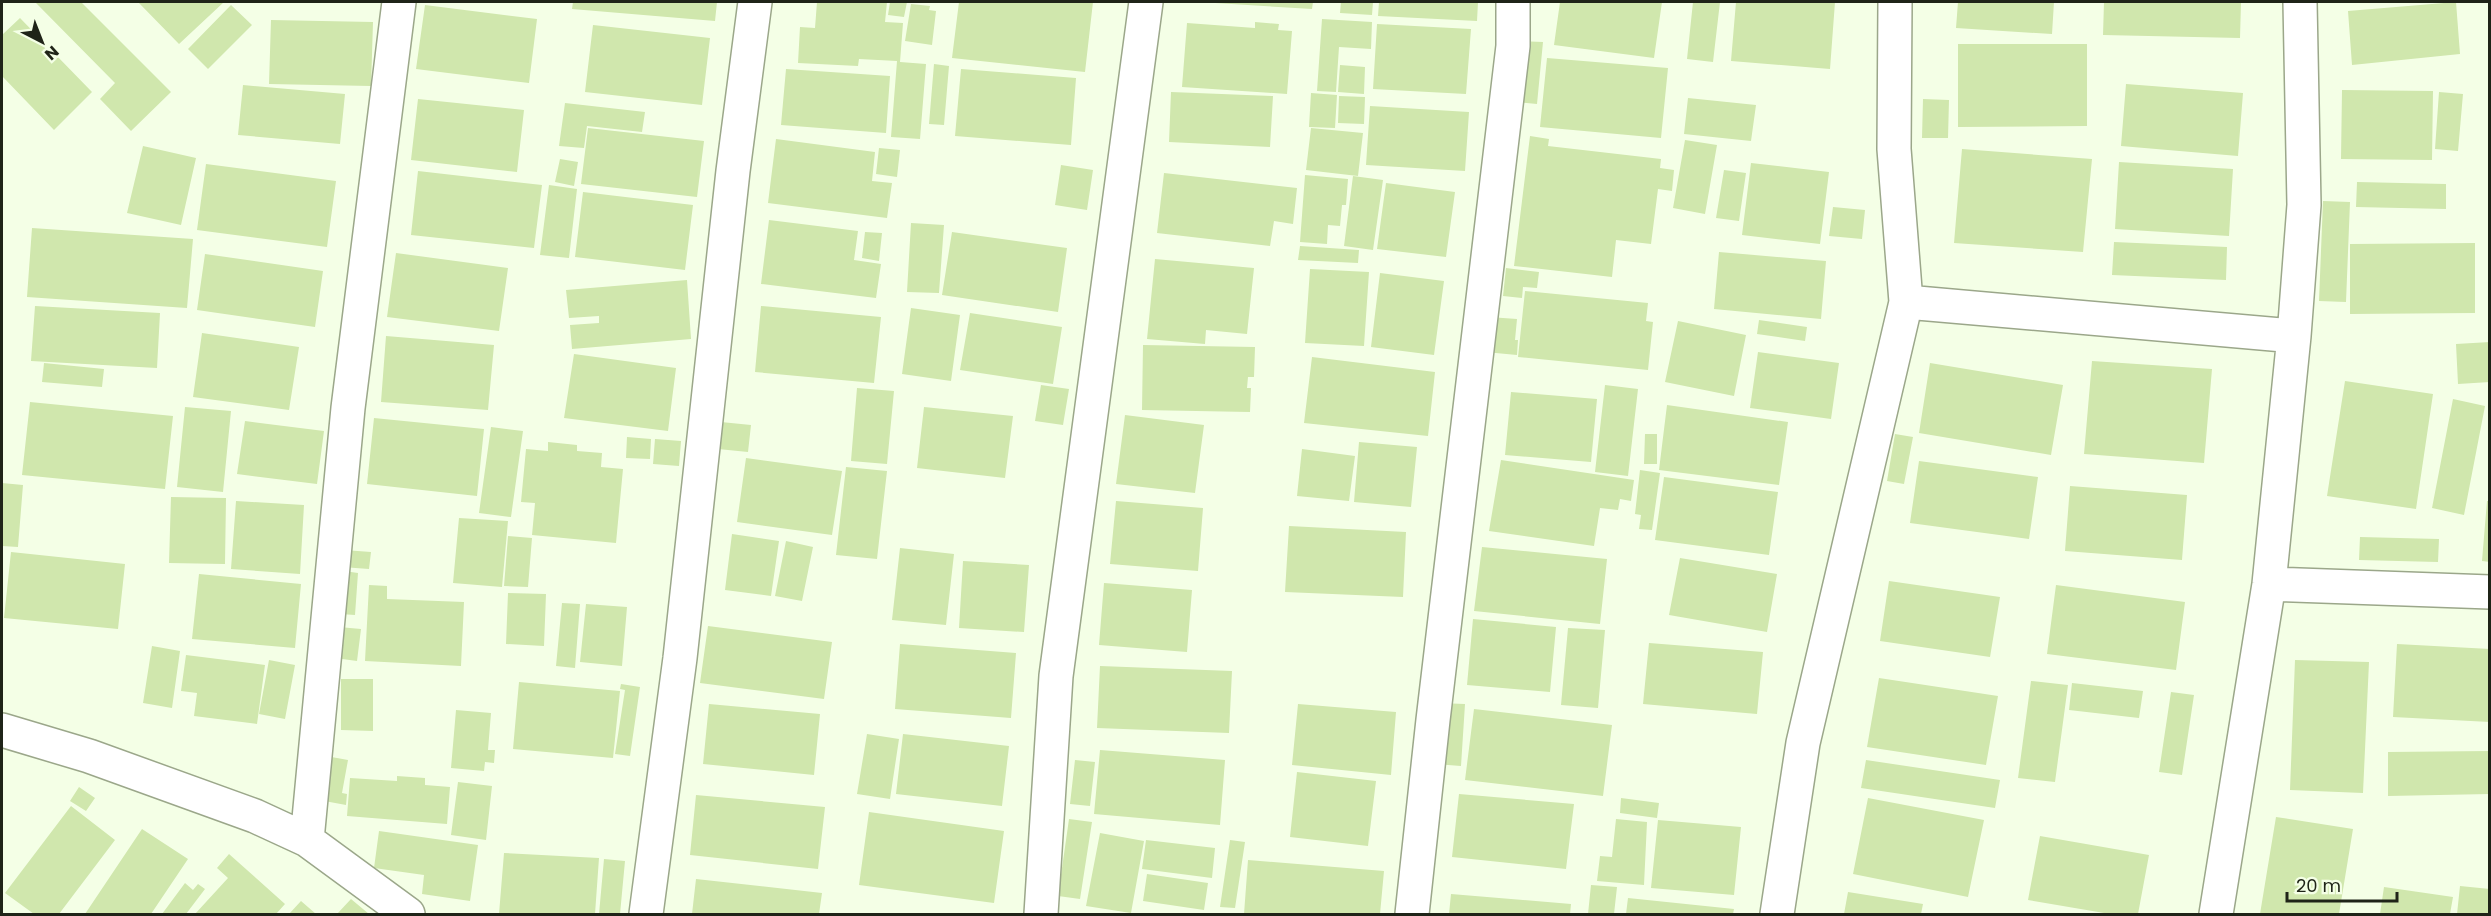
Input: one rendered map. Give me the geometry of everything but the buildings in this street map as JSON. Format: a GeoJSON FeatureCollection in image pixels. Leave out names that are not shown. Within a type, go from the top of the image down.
{"type":"FeatureCollection","features":[{"type":"Feature","properties":{"kind":"street"},"geometry":{"type":"LineString","coordinates":[[307,840],[348,408],[399,2]]}},
{"type":"Feature","properties":{"kind":"street"},"geometry":{"type":"LineString","coordinates":[[646,915],[680,658],[733,171],[755,2]]}},
{"type":"Feature","properties":{"kind":"street"},"geometry":{"type":"LineString","coordinates":[[1041,915],[1056,676],[1146,2]]}},
{"type":"Feature","properties":{"kind":"street"},"geometry":{"type":"LineString","coordinates":[[1412,915],[1513,46],[1513,2]]}},
{"type":"Feature","properties":{"kind":"street"},"geometry":{"type":"LineString","coordinates":[[1777,915],[1803,743],[1906,303],[1894,149],[1894,2]]}},
{"type":"Feature","properties":{"kind":"street"},"geometry":{"type":"LineString","coordinates":[[2216,915],[2269,584],[2294,336],[2304,206],[2300,2]]}},
{"type":"Feature","properties":{"kind":"street"},"geometry":{"type":"LineString","coordinates":[[1906,303],[2294,336]]}},
{"type":"Feature","properties":{"kind":"street"},"geometry":{"type":"LineString","coordinates":[[2269,584],[2446,592],[2490,591]]}},
{"type":"Feature","properties":{"kind":"street"},"geometry":{"type":"LineString","coordinates":[[2,730],[88,756],[255,816],[307,840],[408,915]]}}]}
